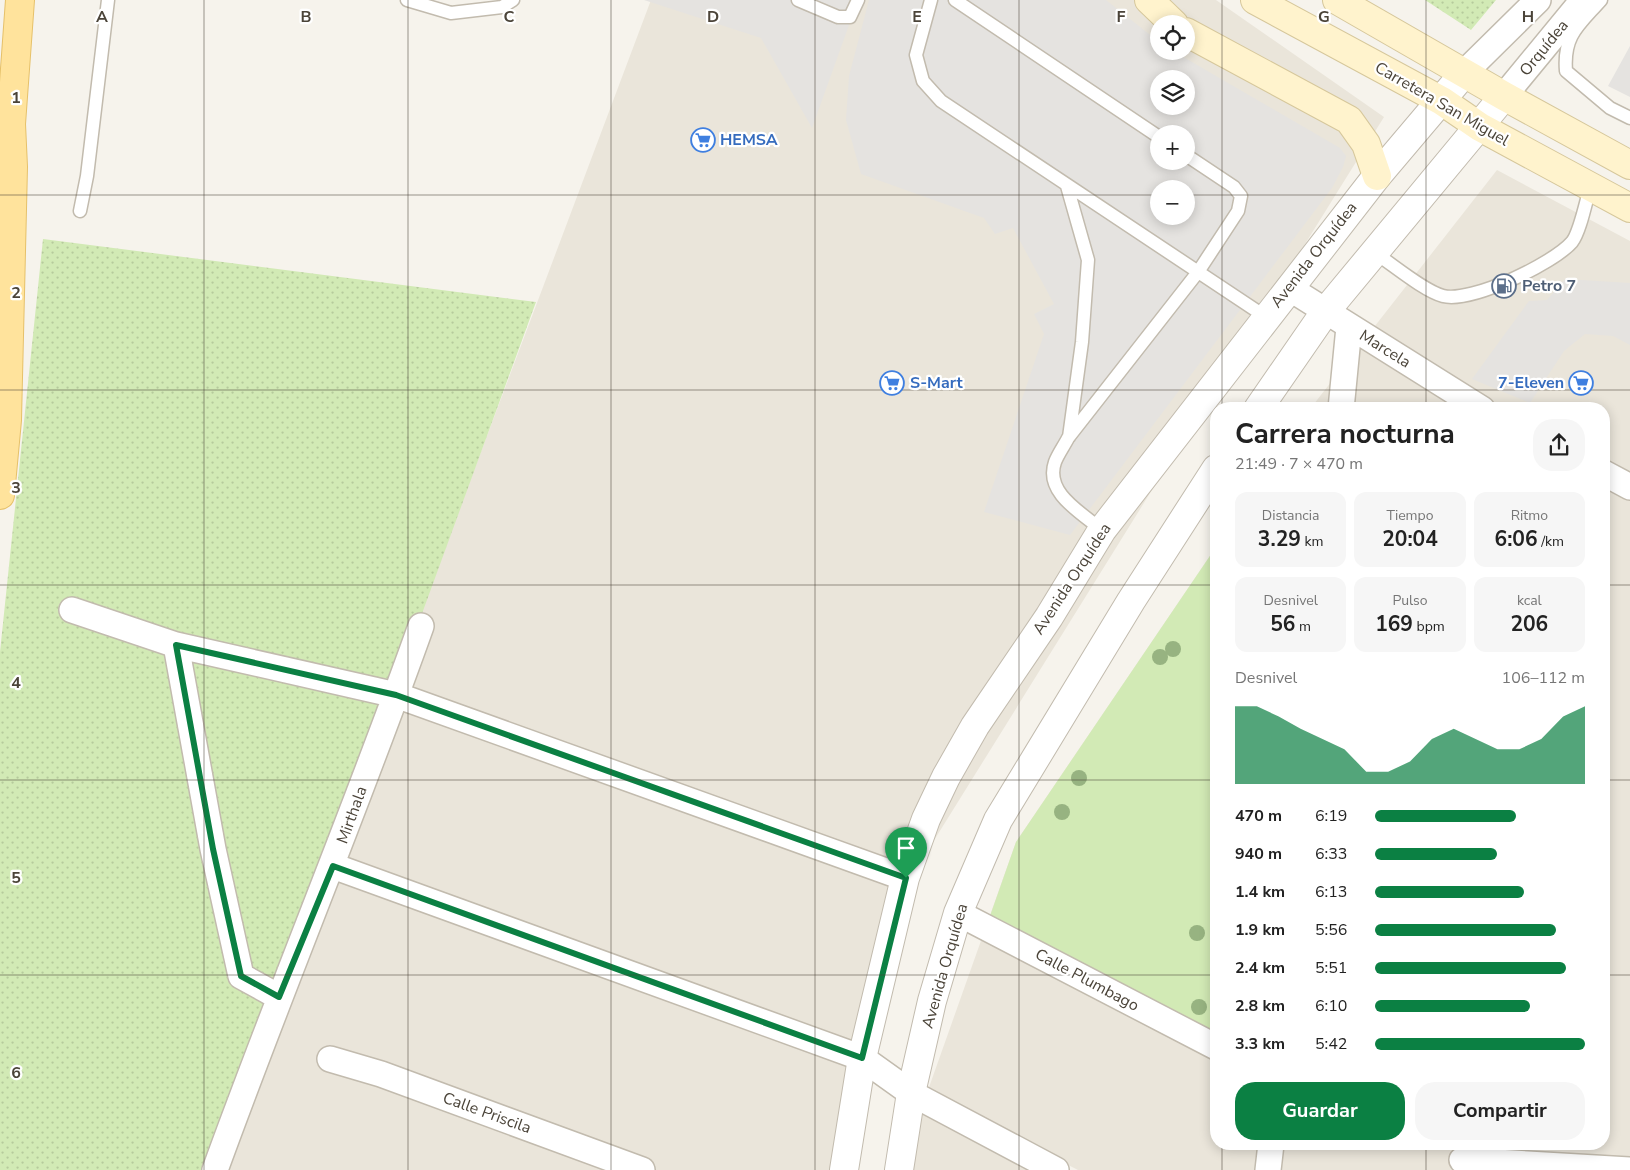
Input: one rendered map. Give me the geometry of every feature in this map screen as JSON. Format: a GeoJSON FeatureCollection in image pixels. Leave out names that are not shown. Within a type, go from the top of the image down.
{"type":"FeatureCollection","features":[{"type":"Feature","properties":{"kind":"main road"},"geometry":{"type":"LineString","coordinates":[[0,37],[4,0]]}},
{"type":"Feature","properties":{"kind":"main road"},"geometry":{"type":"LineString","coordinates":[[0,495],[7,420],[13,167],[11,124],[20,0]]}},
{"type":"Feature","properties":{"kind":"main road"},"geometry":{"type":"LineString","coordinates":[[1149,0],[1165,15]]}},
{"type":"Feature","properties":{"kind":"main road","name":"Carretera San Miguel"},"geometry":{"type":"LineString","coordinates":[[1255,0],[1442,101],[1480,127],[1630,208]]}},
{"type":"Feature","properties":{"kind":"main road"},"geometry":{"type":"LineString","coordinates":[[1337,0],[1504,96],[1630,165]]}},
{"type":"Feature","properties":{"kind":"main road"},"geometry":{"type":"LineString","coordinates":[[1195,37],[1348,120],[1366,144],[1377,176]]}},
{"type":"Feature","properties":{"kind":"main road"},"geometry":{"type":"LineString","coordinates":[[0,192],[4,188],[13,167]]}},
{"type":"Feature","properties":{"kind":"street"},"geometry":{"type":"LineString","coordinates":[[1464,72],[1538,0]]}},
{"type":"Feature","properties":{"kind":"street","name":"Orquídea"},"geometry":{"type":"LineString","coordinates":[[1504,96],[1583,0]]}},
{"type":"Feature","properties":{"kind":"street","name":"Avenida Orquídea"},"geometry":{"type":"LineString","coordinates":[[844,1170],[862,1058],[906,878],[926,819],[946,777],[976,726],[1049,617],[1102,530],[1377,176],[1442,101],[1464,72]]}},
{"type":"Feature","properties":{"kind":"street"},"geometry":{"type":"LineString","coordinates":[[1263,402],[1325,312],[1504,96]]}},
{"type":"Feature","properties":{"kind":"street","name":"Marcela"},"geometry":{"type":"LineString","coordinates":[[1289,288],[1471,402]]}},
{"type":"Feature","properties":{"kind":"street"},"geometry":{"type":"LineString","coordinates":[[1342,402],[1349,327]]}},
{"type":"Feature","properties":{"kind":"street"},"geometry":{"type":"LineString","coordinates":[[1610,477],[1630,486]]}},
{"type":"Feature","properties":{"kind":"street","name":"Avenida Orquídea"},"geometry":{"type":"LineString","coordinates":[[899,1170],[911,1093],[932,1001],[958,912],[998,820],[1131,600],[1210,478]]}},
{"type":"Feature","properties":{"kind":"street"},"geometry":{"type":"LineString","coordinates":[[72,610],[176,645],[396,695],[906,878]]}},
{"type":"Feature","properties":{"kind":"street","name":"Mirthala"},"geometry":{"type":"LineString","coordinates":[[215,1170],[279,997],[333,866],[421,626]]}},
{"type":"Feature","properties":{"kind":"street"},"geometry":{"type":"LineString","coordinates":[[176,645],[213,849],[241,976],[279,997]]}},
{"type":"Feature","properties":{"kind":"street"},"geometry":{"type":"LineString","coordinates":[[333,866],[862,1058],[911,1093],[1056,1170]]}},
{"type":"Feature","properties":{"kind":"street","name":"Calle Plumbago"},"geometry":{"type":"LineString","coordinates":[[958,912],[1210,1044]]}},
{"type":"Feature","properties":{"kind":"street","name":"Calle Priscila"},"geometry":{"type":"LineString","coordinates":[[330,1059],[381,1074],[642,1170]]}},
{"type":"Feature","properties":{"kind":"street"},"geometry":{"type":"LineString","coordinates":[[1268,1170],[1270,1150]]}},
{"type":"Feature","properties":{"kind":"street"},"geometry":{"type":"LineString","coordinates":[[1462,1158],[1630,1170]]}},
{"type":"Feature","properties":{"kind":"lane"},"geometry":{"type":"LineString","coordinates":[[80,211],[88,176],[108,0]]}},
{"type":"Feature","properties":{"kind":"lane"},"geometry":{"type":"LineString","coordinates":[[407,0],[450,13],[502,7],[512,0]]}},
{"type":"Feature","properties":{"kind":"lane"},"geometry":{"type":"LineString","coordinates":[[798,0],[838,18],[850,17],[858,0]]}},
{"type":"Feature","properties":{"kind":"lane"},"geometry":{"type":"LineString","coordinates":[[931,0],[916,55],[922,82],[941,102],[1266,317]]}},
{"type":"Feature","properties":{"kind":"lane"},"geometry":{"type":"LineString","coordinates":[[955,0],[1150,131]]}},
{"type":"Feature","properties":{"kind":"lane"},"geometry":{"type":"LineString","coordinates":[[1601,0],[1571,34],[1565,52],[1566,71],[1610,108],[1630,118]]}},
{"type":"Feature","properties":{"kind":"lane"},"geometry":{"type":"LineString","coordinates":[[1102,530],[1056,489],[1052,476],[1055,462],[1068,438],[1198,272],[1238,211],[1241,196],[1234,187],[1195,161]]}},
{"type":"Feature","properties":{"kind":"lane"},"geometry":{"type":"LineString","coordinates":[[1067,186],[1088,260],[1082,342],[1068,438]]}},
{"type":"Feature","properties":{"kind":"lane"},"geometry":{"type":"LineString","coordinates":[[1375,253],[1433,291],[1448,296],[1468,295],[1531,272],[1563,250],[1573,241],[1590,188]]}},
{"type":"Feature","properties":{"kind":"shaded area"},"geometry":{"type":"Polygon","coordinates":[[[644,0],[858,0],[812,128],[761,38],[644,0]]]}},
{"type":"Feature","properties":{"kind":"shaded area"},"geometry":{"type":"Polygon","coordinates":[[[651,0],[1216,0],[1384,117],[910,879],[892,947],[857,1170],[223,1170],[423,606],[651,0]]]}},
{"type":"Feature","properties":{"kind":"shaded area"},"geometry":{"type":"Polygon","coordinates":[[[869,0],[1106,0],[1150,35],[1150,60],[1188,60],[1340,148],[1346,156],[1343,167],[1332,188],[1070,535],[984,512],[1044,334],[1034,314],[1054,304],[1013,228],[995,234],[984,218],[861,174],[846,120],[849,76],[869,0]]]}},
{"type":"Feature","properties":{"kind":"shaded area"},"geometry":{"type":"Polygon","coordinates":[[[1630,46],[1630,97],[1608,86],[1630,46]]]}},
{"type":"Feature","properties":{"kind":"shaded area"},"geometry":{"type":"Polygon","coordinates":[[[1497,170],[1630,241],[1630,1170],[1078,1170],[927,1093],[1016,842],[1210,556],[1210,1150],[1610,1150],[1610,402],[1315,402],[1497,170]]]}},
{"type":"Feature","properties":{"kind":"shaded area"},"geometry":{"type":"Polygon","coordinates":[[[1565,279],[1630,283],[1630,345],[1613,336],[1585,334],[1564,351],[1531,402],[1472,379],[1529,301],[1547,300],[1565,279]]]}},
{"type":"Feature","properties":{"kind":"shaded area"},"geometry":{"type":"Polygon","coordinates":[[[904,1103],[1038,1170],[905,1170],[904,1103]]]}},
{"type":"Feature","properties":{"kind":"green space"},"geometry":{"type":"Polygon","coordinates":[[[1425,0],[1496,0],[1471,30],[1425,0]]]}},
{"type":"Feature","properties":{"kind":"green space"},"geometry":{"type":"Polygon","coordinates":[[[43,239],[536,302],[375,742],[206,1170],[0,1170],[0,652],[43,239]]]}},
{"type":"Feature","properties":{"kind":"green space"},"geometry":{"type":"Polygon","coordinates":[[[1210,556],[1210,1032],[990,916],[1016,842],[1210,556]]]}},
{"type":"Feature","properties":{"kind":"place","name":"HEMSA"},"geometry":{"type":"Point","coordinates":[703,140]}},
{"type":"Feature","properties":{"kind":"place","name":"Petro 7"},"geometry":{"type":"Point","coordinates":[1504,286]}},
{"type":"Feature","properties":{"kind":"place","name":"S-Mart"},"geometry":{"type":"Point","coordinates":[892,383]}},
{"type":"Feature","properties":{"kind":"place","name":"7-Eleven"},"geometry":{"type":"Point","coordinates":[1581,383]}},
{"type":"Feature","properties":{"kind":"route"},"geometry":{"type":"LineString","coordinates":[[176,645],[396,695],[906,878],[862,1058],[333,866],[279,997],[241,976],[213,849],[176,645]]}}]}
